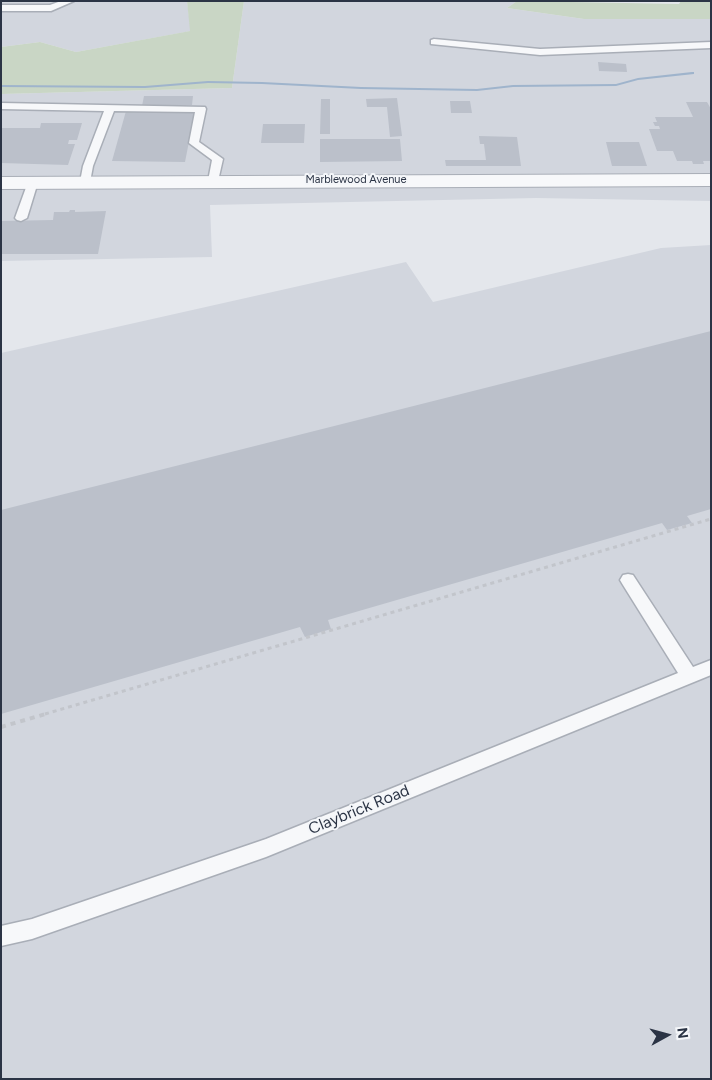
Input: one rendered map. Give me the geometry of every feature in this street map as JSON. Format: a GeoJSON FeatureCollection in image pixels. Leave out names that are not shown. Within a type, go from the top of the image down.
{"type":"FeatureCollection","features":[{"type":"Feature","properties":{"kind":"street","name":"Marblewood Avenue"},"geometry":{"type":"LineString","coordinates":[[1,182],[711,180]]}},
{"type":"Feature","properties":{"kind":"lane"},"geometry":{"type":"LineString","coordinates":[[1,8],[51,8],[70,1]]}},
{"type":"Feature","properties":{"kind":"lane"},"geometry":{"type":"LineString","coordinates":[[434,42],[540,52],[711,45]]}},
{"type":"Feature","properties":{"kind":"lane"},"geometry":{"type":"LineString","coordinates":[[1,106],[201,109],[194,143],[218,159],[213,181]]}},
{"type":"Feature","properties":{"kind":"lane"},"geometry":{"type":"LineString","coordinates":[[85,182],[88,166],[110,108]]}},
{"type":"Feature","properties":{"kind":"lane"},"geometry":{"type":"LineString","coordinates":[[21,218],[33,182]]}},
{"type":"Feature","properties":{"kind":"lane"},"geometry":{"type":"LineString","coordinates":[[628,580],[689,676]]}},
{"type":"Feature","properties":{"kind":"lane","name":"Claybrick Road"},"geometry":{"type":"LineString","coordinates":[[1,936],[32,929],[266,848],[711,667]]}},
{"type":"Feature","properties":{"kind":"path"},"geometry":{"type":"LineString","coordinates":[[1,727],[711,519]]}},
{"type":"Feature","properties":{"kind":"shaded area"},"geometry":{"type":"Polygon","coordinates":[[[1,1],[187,1],[191,31],[76,52],[40,42],[1,47],[1,1]]]}},
{"type":"Feature","properties":{"kind":"shaded area"},"geometry":{"type":"Polygon","coordinates":[[[244,1],[517,1],[507,8],[584,19],[711,19],[711,201],[536,198],[210,205],[212,257],[1,261],[1,94],[232,88],[244,1]]]}},
{"type":"Feature","properties":{"kind":"shaded area"},"geometry":{"type":"Polygon","coordinates":[[[711,245],[711,1079],[1,1079],[1,353],[406,262],[433,302],[661,248],[711,245]]]}},
{"type":"Feature","properties":{"kind":"green space"},"geometry":{"type":"Polygon","coordinates":[[[187,1],[244,1],[232,88],[1,94],[1,47],[40,42],[76,52],[190,31],[187,1]]]}},
{"type":"Feature","properties":{"kind":"green space"},"geometry":{"type":"Polygon","coordinates":[[[517,1],[679,4],[681,1],[711,1],[711,19],[584,19],[507,8],[517,1]]]}},
{"type":"Feature","properties":{"kind":"building"},"geometry":{"type":"Polygon","coordinates":[[[598,62],[626,64],[627,72],[599,71],[598,62]]]}},
{"type":"Feature","properties":{"kind":"building"},"geometry":{"type":"Polygon","coordinates":[[[144,96],[193,96],[192,105],[142,106],[144,96]]]}},
{"type":"Feature","properties":{"kind":"building"},"geometry":{"type":"Polygon","coordinates":[[[397,98],[402,136],[390,137],[387,107],[367,107],[366,99],[397,98]]]}},
{"type":"Feature","properties":{"kind":"building"},"geometry":{"type":"Polygon","coordinates":[[[321,99],[330,99],[330,134],[320,134],[321,99]]]}},
{"type":"Feature","properties":{"kind":"building"},"geometry":{"type":"Polygon","coordinates":[[[450,101],[470,101],[472,113],[451,113],[450,101]]]}},
{"type":"Feature","properties":{"kind":"building"},"geometry":{"type":"Polygon","coordinates":[[[686,102],[707,102],[711,109],[711,161],[703,161],[704,164],[693,164],[692,161],[677,161],[673,151],[657,151],[649,129],[660,129],[653,122],[657,122],[655,117],[693,117],[686,102]]]}},
{"type":"Feature","properties":{"kind":"building"},"geometry":{"type":"Polygon","coordinates":[[[126,111],[195,111],[185,162],[112,161],[126,111]]]}},
{"type":"Feature","properties":{"kind":"building"},"geometry":{"type":"Polygon","coordinates":[[[41,123],[82,123],[77,140],[69,140],[68,144],[75,144],[68,165],[1,163],[1,128],[40,128],[41,123]]]}},
{"type":"Feature","properties":{"kind":"building"},"geometry":{"type":"Polygon","coordinates":[[[263,124],[305,124],[304,143],[261,143],[263,124]]]}},
{"type":"Feature","properties":{"kind":"building"},"geometry":{"type":"Polygon","coordinates":[[[479,136],[517,137],[521,166],[446,166],[445,160],[486,160],[484,144],[480,144],[479,136]]]}},
{"type":"Feature","properties":{"kind":"building"},"geometry":{"type":"Polygon","coordinates":[[[320,139],[400,139],[402,161],[320,162],[320,139]]]}},
{"type":"Feature","properties":{"kind":"building"},"geometry":{"type":"Polygon","coordinates":[[[606,142],[639,142],[647,166],[612,166],[606,142]]]}},
{"type":"Feature","properties":{"kind":"building"},"geometry":{"type":"Polygon","coordinates":[[[70,210],[75,210],[75,212],[106,211],[98,254],[1,254],[1,221],[53,220],[54,212],[69,212],[70,210]]]}},
{"type":"Feature","properties":{"kind":"building"},"geometry":{"type":"Polygon","coordinates":[[[711,331],[711,509],[687,516],[692,523],[667,530],[662,523],[328,620],[331,629],[305,637],[300,627],[1,714],[1,510],[711,331]]]}},
{"type":"Feature","properties":{"kind":"waterway"},"geometry":{"type":"LineString","coordinates":[[1,86],[145,87],[208,82],[477,90],[513,86],[616,85],[638,79],[692,73]]}}]}
